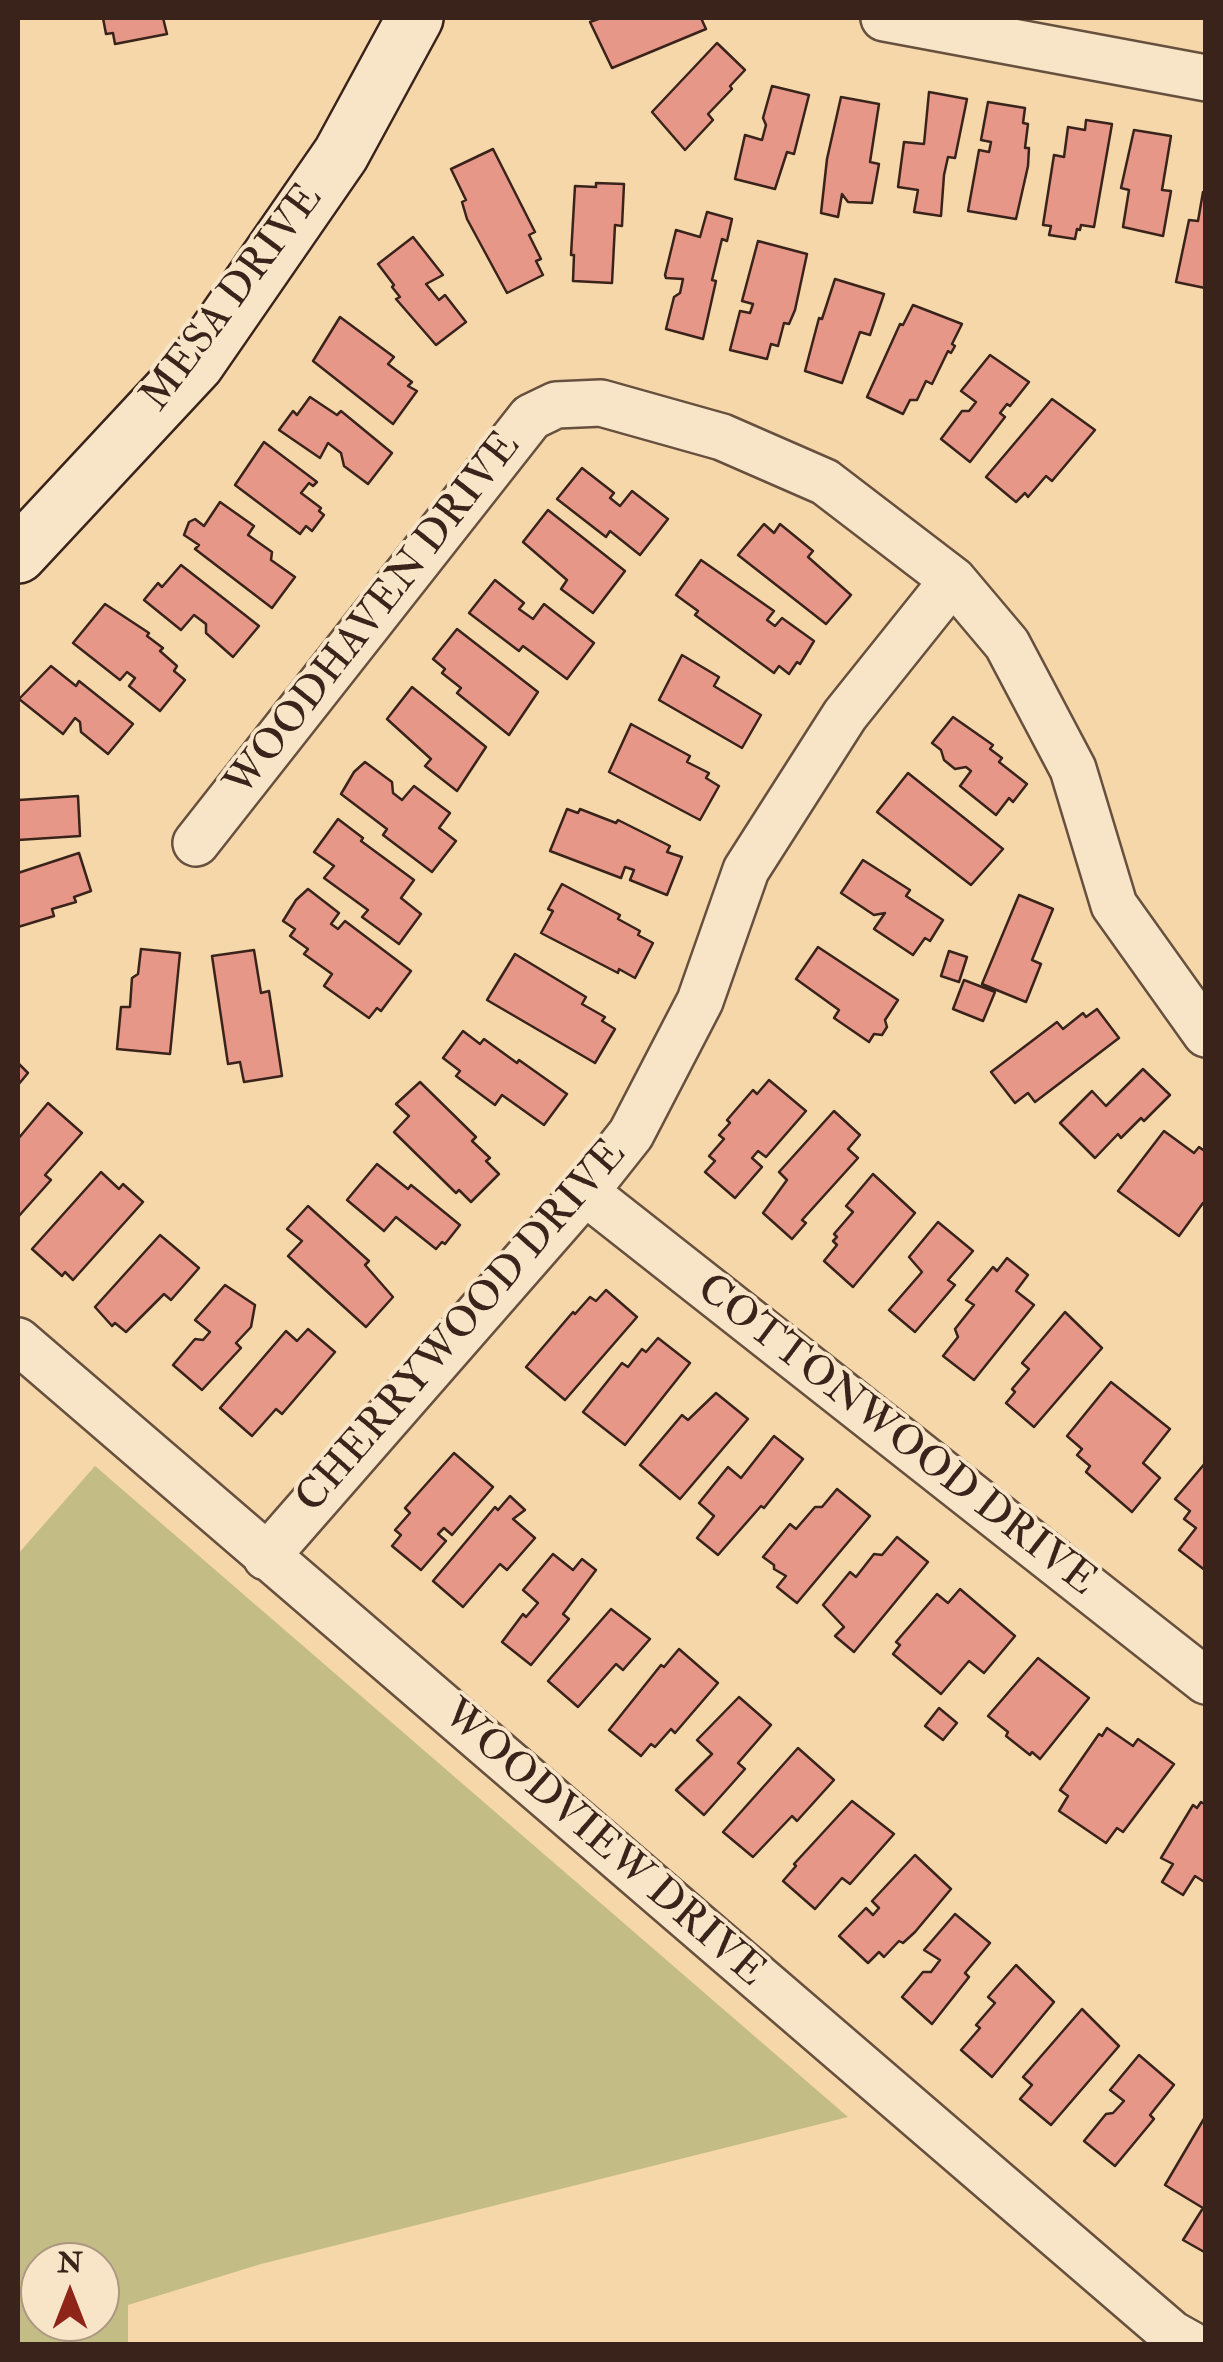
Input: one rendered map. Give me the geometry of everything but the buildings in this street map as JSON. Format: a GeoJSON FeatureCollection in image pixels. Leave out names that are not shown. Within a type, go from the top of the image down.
{"type":"FeatureCollection","features":[{"type":"Feature","properties":{"kind":"main road","name":"MESA DRIVE"},"geometry":{"type":"LineString","coordinates":[[18,555],[196,364],[341,154],[416,18]]}},
{"type":"Feature","properties":{"kind":"street"},"geometry":{"type":"LineString","coordinates":[[884,18],[1206,78]]}},
{"type":"Feature","properties":{"kind":"street","name":"WOODHAVEN DRIVE"},"geometry":{"type":"LineString","coordinates":[[196,843],[531,417],[556,405],[601,403],[722,437],[824,482],[953,580],[1007,644],[1073,770],[1114,905],[1206,1034]]}},
{"type":"Feature","properties":{"kind":"street","name":"CHERRYWOOD DRIVE"},"geometry":{"type":"LineString","coordinates":[[266,1557],[585,1192],[630,1134],[700,1001],[746,870],[845,715],[953,580]]}},
{"type":"Feature","properties":{"kind":"street","name":"COTTONWOOD DRIVE"},"geometry":{"type":"LineString","coordinates":[[585,1192],[1206,1681]]}},
{"type":"Feature","properties":{"kind":"street","name":"WOODVIEW DRIVE"},"geometry":{"type":"LineString","coordinates":[[18,1340],[1172,2334],[1190,2344]]}},
{"type":"Feature","properties":{"kind":"shaded area"},"geometry":{"type":"Polygon","coordinates":[[[95,1466],[848,2117],[261,2264],[128,2305],[128,2344],[18,2344],[18,1554],[95,1466]]]}}]}
